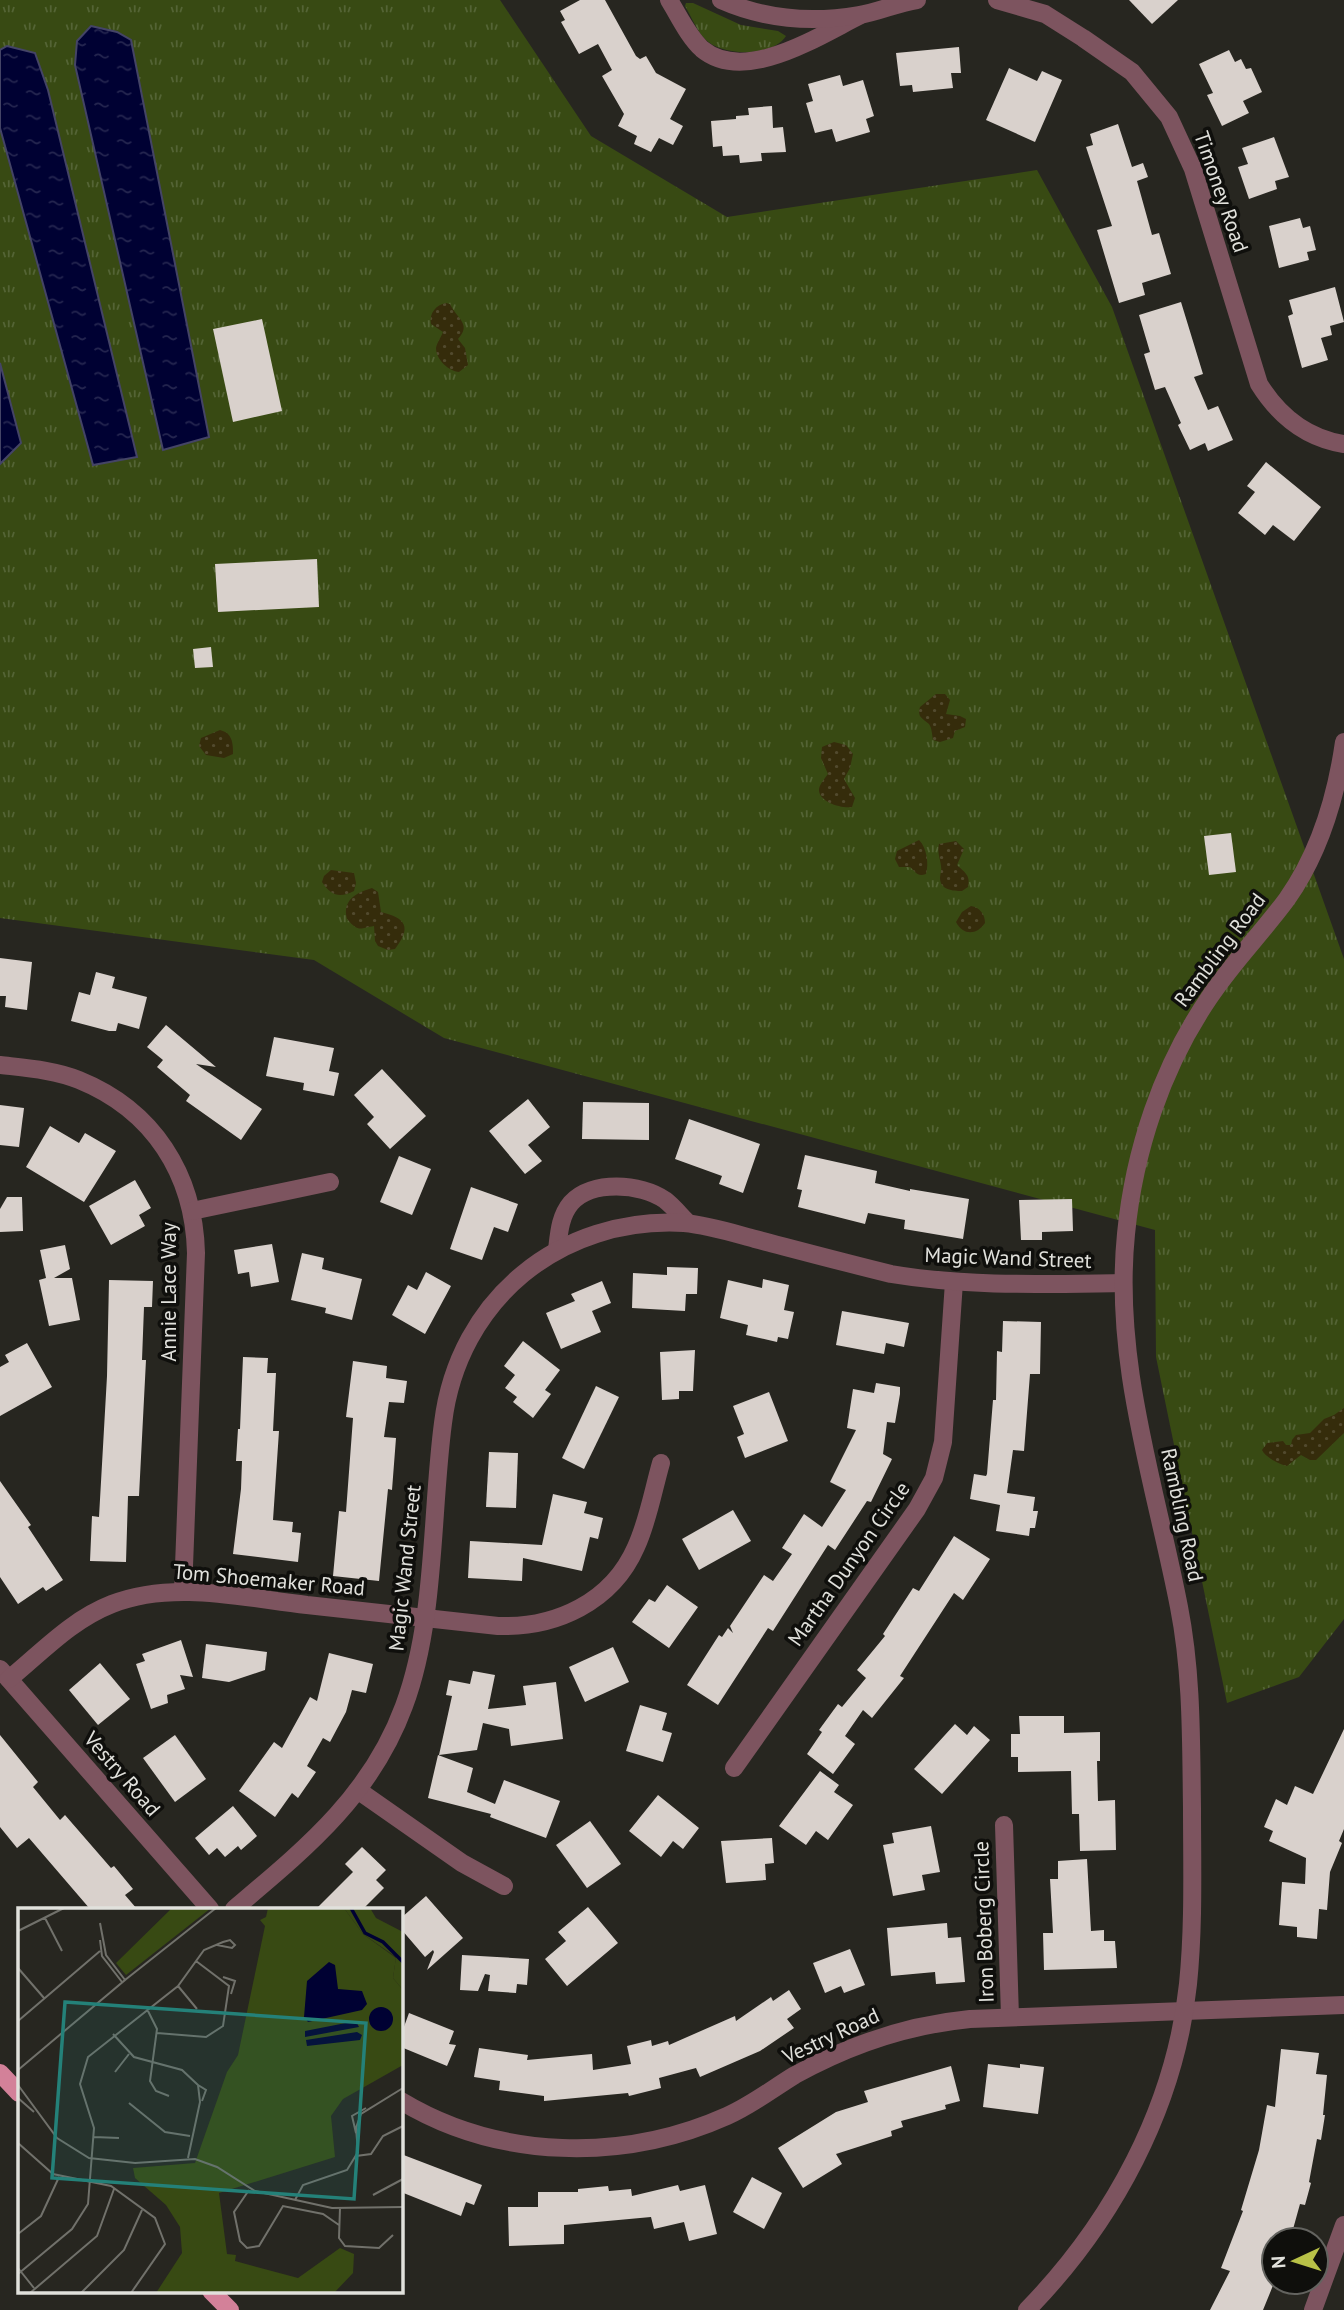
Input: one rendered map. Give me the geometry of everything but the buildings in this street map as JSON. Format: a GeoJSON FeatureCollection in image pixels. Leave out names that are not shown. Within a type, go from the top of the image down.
{"type":"FeatureCollection","features":[{"type":"Feature","properties":{"kind":"main road"},"geometry":{"type":"LineString","coordinates":[[0,2073],[18,2091]]}},
{"type":"Feature","properties":{"kind":"main road"},"geometry":{"type":"LineString","coordinates":[[212,2292],[230,2310]]}},
{"type":"Feature","properties":{"kind":"street"},"geometry":{"type":"LineString","coordinates":[[669,0],[694,40],[716,58],[732,63],[751,62],[793,49],[861,15],[917,0]]}},
{"type":"Feature","properties":{"kind":"street"},"geometry":{"type":"LineString","coordinates":[[721,0],[744,10],[806,20],[861,15]]}},
{"type":"Feature","properties":{"kind":"street","name":"Timoney Road"},"geometry":{"type":"LineString","coordinates":[[997,0],[1017,2],[1083,37],[1129,70],[1169,117],[1193,169],[1259,384],[1279,411],[1302,429],[1344,444]]}},
{"type":"Feature","properties":{"kind":"street","name":"Rambling Road"},"geometry":{"type":"LineString","coordinates":[[1027,2310],[1091,2235],[1133,2163],[1166,2086],[1184,2010],[1189,1975],[1192,1905],[1190,1686],[1179,1610],[1126,1352],[1123,1283],[1130,1203],[1142,1148],[1160,1093],[1182,1044],[1209,998],[1289,896],[1338,805],[1344,742]]}},
{"type":"Feature","properties":{"kind":"street","name":"Annie Lace Way"},"geometry":{"type":"LineString","coordinates":[[0,1065],[78,1079],[125,1106],[165,1148],[186,1188],[197,1252],[183,1592]]}},
{"type":"Feature","properties":{"kind":"street"},"geometry":{"type":"LineString","coordinates":[[192,1211],[330,1182]]}},
{"type":"Feature","properties":{"kind":"street"},"geometry":{"type":"LineString","coordinates":[[557,1250],[564,1214],[572,1202],[596,1189],[612,1187],[647,1192],[664,1199],[688,1223]]}},
{"type":"Feature","properties":{"kind":"street","name":"Magic Wand Street"},"geometry":{"type":"LineString","coordinates":[[235,1908],[306,1848],[359,1791],[384,1749],[405,1705],[419,1657],[425,1618],[442,1424],[452,1380],[470,1338],[496,1300],[521,1276],[557,1250],[584,1237],[627,1226],[688,1223],[891,1274],[954,1282],[1123,1283]]}},
{"type":"Feature","properties":{"kind":"street","name":"Martha Dunyon Circle"},"geometry":{"type":"LineString","coordinates":[[734,1768],[917,1509],[930,1486],[940,1460],[943,1442],[954,1282]]}},
{"type":"Feature","properties":{"kind":"street","name":"Tom Shoemaker Road"},"geometry":{"type":"LineString","coordinates":[[4,1674],[93,1612],[135,1597],[183,1592],[517,1627],[553,1621],[586,1605],[615,1580],[636,1548],[661,1463]]}},
{"type":"Feature","properties":{"kind":"street","name":"Vestry Road"},"geometry":{"type":"LineString","coordinates":[[4,1674],[209,1908]]}},
{"type":"Feature","properties":{"kind":"street"},"geometry":{"type":"LineString","coordinates":[[359,1791],[462,1863],[504,1886]]}},
{"type":"Feature","properties":{"kind":"street","name":"Iron Boberg Circle"},"geometry":{"type":"LineString","coordinates":[[1004,1825],[1010,2017]]}},
{"type":"Feature","properties":{"kind":"street","name":"Vestry Road"},"geometry":{"type":"LineString","coordinates":[[402,2102],[435,2119],[496,2139],[558,2148],[617,2147],[676,2135],[716,2121],[821,2062],[881,2036],[940,2022],[1344,2005]]}},
{"type":"Feature","properties":{"kind":"street"},"geometry":{"type":"LineString","coordinates":[[1313,2310],[1339,2262],[1344,2225]]}},
{"type":"Feature","properties":{"kind":"green space"},"geometry":{"type":"Polygon","coordinates":[[[0,0],[500,0],[591,136],[727,217],[1037,170],[1112,307],[1344,959],[1344,1619],[1299,1677],[1227,1703],[1156,1357],[1155,1230],[444,1038],[314,960],[0,918],[0,0]]]}},
{"type":"Feature","properties":{"kind":"green space"},"geometry":{"type":"Polygon","coordinates":[[[686,3],[693,3],[741,25],[778,31],[786,36],[770,48],[759,51],[723,49],[702,36],[685,6],[686,3]]]}},
{"type":"Feature","properties":{"kind":"sand"},"geometry":{"type":"Polygon","coordinates":[[[446,303],[450,304],[464,329],[458,339],[465,348],[468,365],[459,372],[447,367],[438,357],[436,348],[443,332],[431,324],[434,310],[446,303]]]}},
{"type":"Feature","properties":{"kind":"sand"},"geometry":{"type":"Polygon","coordinates":[[[936,694],[945,694],[950,700],[946,714],[966,719],[965,727],[955,731],[953,738],[940,742],[933,740],[930,726],[919,713],[920,707],[936,694]]]}},
{"type":"Feature","properties":{"kind":"sand"},"geometry":{"type":"Polygon","coordinates":[[[220,730],[227,733],[231,739],[233,754],[224,758],[206,755],[199,746],[201,738],[220,730]]]}},
{"type":"Feature","properties":{"kind":"sand"},"geometry":{"type":"Polygon","coordinates":[[[834,742],[846,745],[853,754],[844,779],[855,798],[852,807],[831,804],[820,794],[819,789],[828,774],[821,758],[822,747],[834,742]]]}},
{"type":"Feature","properties":{"kind":"sand"},"geometry":{"type":"Polygon","coordinates":[[[919,840],[926,852],[926,874],[923,875],[917,874],[910,867],[899,867],[895,859],[897,851],[919,840]]]}},
{"type":"Feature","properties":{"kind":"sand"},"geometry":{"type":"Polygon","coordinates":[[[956,841],[964,849],[957,865],[969,879],[968,887],[962,891],[945,887],[940,878],[939,844],[956,841]]]}},
{"type":"Feature","properties":{"kind":"sand"},"geometry":{"type":"Polygon","coordinates":[[[331,870],[354,873],[354,891],[344,895],[332,893],[322,882],[331,870]]]}},
{"type":"Feature","properties":{"kind":"sand"},"geometry":{"type":"Polygon","coordinates":[[[372,888],[378,892],[381,912],[396,917],[404,925],[404,935],[395,949],[388,950],[378,946],[374,926],[357,928],[347,919],[348,902],[372,888]]]}},
{"type":"Feature","properties":{"kind":"sand"},"geometry":{"type":"Polygon","coordinates":[[[971,906],[981,912],[985,923],[974,932],[966,932],[956,922],[962,912],[971,906]]]}},
{"type":"Feature","properties":{"kind":"sand"},"geometry":{"type":"Polygon","coordinates":[[[1344,1408],[1344,1433],[1316,1460],[1301,1455],[1287,1466],[1273,1460],[1262,1450],[1267,1443],[1283,1441],[1286,1445],[1291,1445],[1296,1435],[1310,1433],[1324,1419],[1344,1408]]]}},
{"type":"Feature","properties":{"kind":"water"},"geometry":{"type":"Polygon","coordinates":[[[91,26],[117,32],[131,40],[209,437],[163,450],[75,65],[77,41],[91,26]]]}},
{"type":"Feature","properties":{"kind":"water"},"geometry":{"type":"Polygon","coordinates":[[[7,46],[35,53],[48,90],[137,457],[93,465],[0,128],[0,50],[7,46]]]}},
{"type":"Feature","properties":{"kind":"water"},"geometry":{"type":"Polygon","coordinates":[[[0,363],[21,443],[0,464],[0,363]]]}}]}
